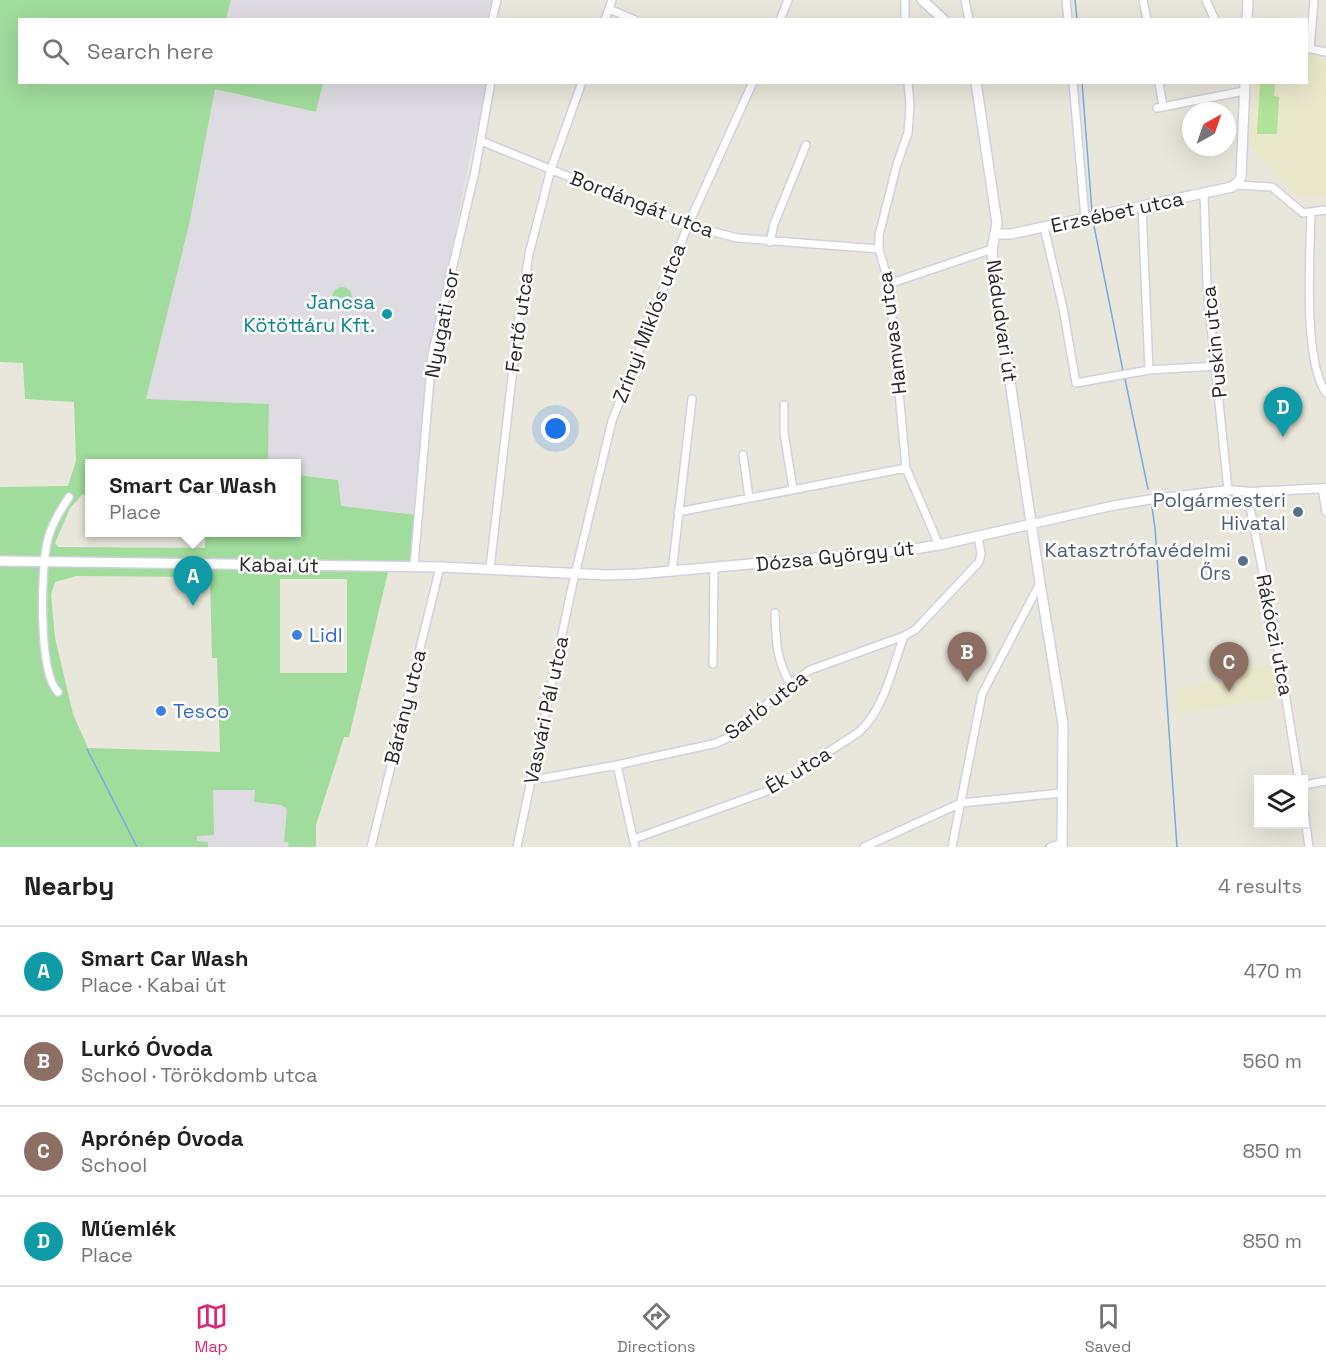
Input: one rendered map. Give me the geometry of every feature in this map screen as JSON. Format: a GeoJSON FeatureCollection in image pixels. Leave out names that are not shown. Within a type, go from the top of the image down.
{"type":"FeatureCollection","features":[{"type":"Feature","properties":{"kind":"main road"},"geometry":{"type":"LineString","coordinates":[[922,0],[943,18]]}},
{"type":"Feature","properties":{"kind":"main road"},"geometry":{"type":"LineString","coordinates":[[1247,18],[1248,0]]}},
{"type":"Feature","properties":{"kind":"main road","name":"Nádudvari út"},"geometry":{"type":"LineString","coordinates":[[976,84],[996,217],[996,234],[992,249],[1011,393],[1063,724],[1062,845]]}},
{"type":"Feature","properties":{"kind":"main road"},"geometry":{"type":"LineString","coordinates":[[1236,184],[1240,176],[1244,87]]}},
{"type":"Feature","properties":{"kind":"main road","name":"Erzsébet utca"},"geometry":{"type":"LineString","coordinates":[[996,234],[1011,234],[1204,193],[1236,184]]}},
{"type":"Feature","properties":{"kind":"main road","name":"Dózsa György út"},"geometry":{"type":"LineString","coordinates":[[414,566],[607,574],[672,572],[939,545],[1032,524]]}},
{"type":"Feature","properties":{"kind":"main road","name":"Kabai út"},"geometry":{"type":"LineString","coordinates":[[0,561],[414,566]]}},
{"type":"Feature","properties":{"kind":"street"},"geometry":{"type":"LineString","coordinates":[[492,18],[497,0]]}},
{"type":"Feature","properties":{"kind":"street"},"geometry":{"type":"LineString","coordinates":[[606,18],[612,0]]}},
{"type":"Feature","properties":{"kind":"street"},"geometry":{"type":"LineString","coordinates":[[781,18],[788,0]]}},
{"type":"Feature","properties":{"kind":"street"},"geometry":{"type":"LineString","coordinates":[[905,0],[905,18]]}},
{"type":"Feature","properties":{"kind":"street"},"geometry":{"type":"LineString","coordinates":[[965,0],[969,18]]}},
{"type":"Feature","properties":{"kind":"street"},"geometry":{"type":"LineString","coordinates":[[1066,0],[1068,18]]}},
{"type":"Feature","properties":{"kind":"street"},"geometry":{"type":"LineString","coordinates":[[1143,0],[1147,18]]}},
{"type":"Feature","properties":{"kind":"street"},"geometry":{"type":"LineString","coordinates":[[1206,0],[1214,18]]}},
{"type":"Feature","properties":{"kind":"street"},"geometry":{"type":"LineString","coordinates":[[1314,0],[1308,48],[1326,52]]}},
{"type":"Feature","properties":{"kind":"street"},"geometry":{"type":"LineString","coordinates":[[609,9],[630,18]]}},
{"type":"Feature","properties":{"kind":"street","name":"Nyugati sor"},"geometry":{"type":"LineString","coordinates":[[414,566],[432,355],[481,141],[483,118],[491,84]]}},
{"type":"Feature","properties":{"kind":"street","name":"Fertő utca"},"geometry":{"type":"LineString","coordinates":[[490,568],[529,254],[551,169],[581,84]]}},
{"type":"Feature","properties":{"kind":"street","name":"Zrínyi Miklós utca"},"geometry":{"type":"LineString","coordinates":[[577,573],[612,420],[688,225],[752,84]]}},
{"type":"Feature","properties":{"kind":"street","name":"Hamvas utca"},"geometry":{"type":"LineString","coordinates":[[908,84],[910,106],[908,133],[897,164],[879,234],[879,249],[889,284],[906,468],[939,545]]}},
{"type":"Feature","properties":{"kind":"street"},"geometry":{"type":"LineString","coordinates":[[1073,84],[1085,218]]}},
{"type":"Feature","properties":{"kind":"street"},"geometry":{"type":"LineString","coordinates":[[1159,84],[1160,108],[1244,87]]}},
{"type":"Feature","properties":{"kind":"street","name":"Bordángát utca"},"geometry":{"type":"LineString","coordinates":[[481,141],[688,225],[737,238],[879,249]]}},
{"type":"Feature","properties":{"kind":"street"},"geometry":{"type":"LineString","coordinates":[[770,242],[774,224],[806,145]]}},
{"type":"Feature","properties":{"kind":"street"},"geometry":{"type":"LineString","coordinates":[[1236,184],[1272,187],[1298,211],[1311,214],[1326,210]]}},
{"type":"Feature","properties":{"kind":"street","name":"Puskin utca"},"geometry":{"type":"LineString","coordinates":[[1204,193],[1207,286],[1228,490]]}},
{"type":"Feature","properties":{"kind":"street"},"geometry":{"type":"LineString","coordinates":[[1142,206],[1149,370]]}},
{"type":"Feature","properties":{"kind":"street"},"geometry":{"type":"LineString","coordinates":[[1311,214],[1311,343],[1318,375],[1326,393]]}},
{"type":"Feature","properties":{"kind":"street"},"geometry":{"type":"LineString","coordinates":[[1044,227],[1076,383],[1149,370],[1216,366]]}},
{"type":"Feature","properties":{"kind":"street"},"geometry":{"type":"LineString","coordinates":[[889,284],[992,249]]}},
{"type":"Feature","properties":{"kind":"street"},"geometry":{"type":"LineString","coordinates":[[672,572],[692,399]]}},
{"type":"Feature","properties":{"kind":"street"},"geometry":{"type":"LineString","coordinates":[[784,405],[784,433],[794,489]]}},
{"type":"Feature","properties":{"kind":"street"},"geometry":{"type":"LineString","coordinates":[[743,454],[749,498]]}},
{"type":"Feature","properties":{"kind":"street"},"geometry":{"type":"LineString","coordinates":[[678,512],[906,468]]}},
{"type":"Feature","properties":{"kind":"street"},"geometry":{"type":"LineString","coordinates":[[1324,488],[1326,512]]}},
{"type":"Feature","properties":{"kind":"street","name":"Dózsa György út"},"geometry":{"type":"LineString","coordinates":[[1032,524],[1111,506],[1228,490],[1249,492],[1324,488]]}},
{"type":"Feature","properties":{"kind":"street","name":"Rákóczi utca"},"geometry":{"type":"LineString","coordinates":[[1249,492],[1279,654],[1298,775]]}},
{"type":"Feature","properties":{"kind":"street"},"geometry":{"type":"LineString","coordinates":[[58,692],[51,680],[45,644],[45,562],[47,542],[57,516],[69,497]]}},
{"type":"Feature","properties":{"kind":"street","name":"Sarló utca"},"geometry":{"type":"LineString","coordinates":[[531,778],[545,778],[617,765],[729,738],[790,684],[810,670],[904,636],[921,626],[979,562],[981,554],[978,536]]}},
{"type":"Feature","properties":{"kind":"street","name":"Bárány utca"},"geometry":{"type":"LineString","coordinates":[[371,847],[440,567]]}},
{"type":"Feature","properties":{"kind":"street"},"geometry":{"type":"LineString","coordinates":[[713,664],[714,568]]}},
{"type":"Feature","properties":{"kind":"street","name":"Vasvári Pál utca"},"geometry":{"type":"LineString","coordinates":[[517,847],[572,587],[577,573]]}},
{"type":"Feature","properties":{"kind":"street"},"geometry":{"type":"LineString","coordinates":[[952,847],[982,694],[1040,583]]}},
{"type":"Feature","properties":{"kind":"street"},"geometry":{"type":"LineString","coordinates":[[775,613],[776,648],[780,664],[790,684]]}},
{"type":"Feature","properties":{"kind":"street","name":"Ék utca"},"geometry":{"type":"LineString","coordinates":[[634,843],[770,790],[859,732],[870,719],[880,701],[904,636]]}},
{"type":"Feature","properties":{"kind":"street"},"geometry":{"type":"LineString","coordinates":[[617,765],[634,843]]}},
{"type":"Feature","properties":{"kind":"street"},"geometry":{"type":"LineString","coordinates":[[1308,784],[1326,781]]}},
{"type":"Feature","properties":{"kind":"street"},"geometry":{"type":"LineString","coordinates":[[864,847],[961,803],[1062,793]]}},
{"type":"Feature","properties":{"kind":"street"},"geometry":{"type":"LineString","coordinates":[[1306,829],[1309,847]]}},
{"type":"Feature","properties":{"kind":"street"},"geometry":{"type":"LineString","coordinates":[[1050,847],[1062,845]]}},
{"type":"Feature","properties":{"kind":"shaded area"},"geometry":{"type":"Polygon","coordinates":[[[231,0],[492,0],[487,18],[226,18],[231,0]]]}},
{"type":"Feature","properties":{"kind":"shaded area"},"geometry":{"type":"Polygon","coordinates":[[[1308,56],[1326,59],[1326,196],[1295,195],[1248,144],[1252,84],[1308,84],[1308,56]]]}},
{"type":"Feature","properties":{"kind":"shaded area"},"geometry":{"type":"Polygon","coordinates":[[[323,84],[487,84],[482,117],[474,138],[428,366],[416,515],[340,506],[338,480],[301,475],[301,459],[268,459],[269,404],[146,399],[189,225],[215,88],[315,112],[323,84]]]}},
{"type":"Feature","properties":{"kind":"shaded area"},"geometry":{"type":"Polygon","coordinates":[[[1279,663],[1284,696],[1176,714],[1176,689],[1240,678],[1239,670],[1279,663]]]}},
{"type":"Feature","properties":{"kind":"shaded area"},"geometry":{"type":"Polygon","coordinates":[[[213,790],[255,790],[254,802],[281,805],[287,809],[284,841],[289,842],[288,847],[208,847],[208,842],[197,841],[197,835],[214,834],[213,790]]]}},
{"type":"Feature","properties":{"kind":"green space"},"geometry":{"type":"Polygon","coordinates":[[[0,0],[231,0],[226,18],[18,18],[18,84],[323,84],[316,112],[215,89],[189,225],[146,399],[269,404],[268,459],[85,459],[85,495],[82,495],[70,508],[55,543],[58,547],[205,548],[205,537],[301,537],[301,475],[338,480],[341,506],[416,515],[410,571],[388,572],[349,737],[344,737],[316,825],[316,847],[288,847],[289,842],[284,842],[287,809],[281,805],[254,802],[255,790],[213,790],[214,835],[197,836],[197,841],[208,842],[208,847],[0,847],[0,487],[68,486],[76,461],[74,402],[25,399],[23,363],[0,362],[0,0]],[[76,576],[55,582],[51,595],[55,638],[73,714],[88,748],[220,752],[217,658],[212,658],[210,577],[76,576]],[[280,579],[280,673],[347,673],[347,579],[280,579]]]}},
{"type":"Feature","properties":{"kind":"green space"},"geometry":{"type":"Polygon","coordinates":[[[1260,84],[1275,84],[1274,96],[1279,97],[1277,134],[1257,134],[1260,84]]]}},
{"type":"Feature","properties":{"kind":"green space"},"geometry":{"type":"Polygon","coordinates":[[[342,287],[349,290],[352,297],[349,304],[342,307],[335,304],[332,297],[335,290],[342,287]]]}},
{"type":"Feature","properties":{"kind":"waterway"},"geometry":{"type":"LineString","coordinates":[[1075,0],[1077,18]]}},
{"type":"Feature","properties":{"kind":"waterway"},"geometry":{"type":"LineString","coordinates":[[1082,84],[1092,212]]}},
{"type":"Feature","properties":{"kind":"waterway"},"geometry":{"type":"LineString","coordinates":[[1094,226],[1123,371]]}},
{"type":"Feature","properties":{"kind":"waterway"},"geometry":{"type":"LineString","coordinates":[[1125,379],[1148,489]]}},
{"type":"Feature","properties":{"kind":"waterway"},"geometry":{"type":"LineString","coordinates":[[1152,507],[1177,847]]}},
{"type":"Feature","properties":{"kind":"waterway"},"geometry":{"type":"LineString","coordinates":[[87,749],[137,847]]}},
{"type":"Feature","properties":{"kind":"place","name":"Jancsa Kötöttáru Kft."},"geometry":{"type":"Point","coordinates":[387,314]}},
{"type":"Feature","properties":{"kind":"place","name":"Műemlék"},"geometry":{"type":"Point","coordinates":[1283,437]}},
{"type":"Feature","properties":{"kind":"place","name":"Polgármesteri Hivatal"},"geometry":{"type":"Point","coordinates":[1298,512]}},
{"type":"Feature","properties":{"kind":"place","name":"Katasztrófavédelmi Őrs"},"geometry":{"type":"Point","coordinates":[1243,561]}},
{"type":"Feature","properties":{"kind":"place","name":"Smart Car Wash"},"geometry":{"type":"Point","coordinates":[193,606]}},
{"type":"Feature","properties":{"kind":"place","name":"Lidl"},"geometry":{"type":"Point","coordinates":[297,635]}},
{"type":"Feature","properties":{"kind":"place","name":"Lurkó Óvoda"},"geometry":{"type":"Point","coordinates":[967,682]}},
{"type":"Feature","properties":{"kind":"place","name":"Aprónép Óvoda"},"geometry":{"type":"Point","coordinates":[1229,692]}},
{"type":"Feature","properties":{"kind":"place","name":"Tesco"},"geometry":{"type":"Point","coordinates":[161,711]}}]}
